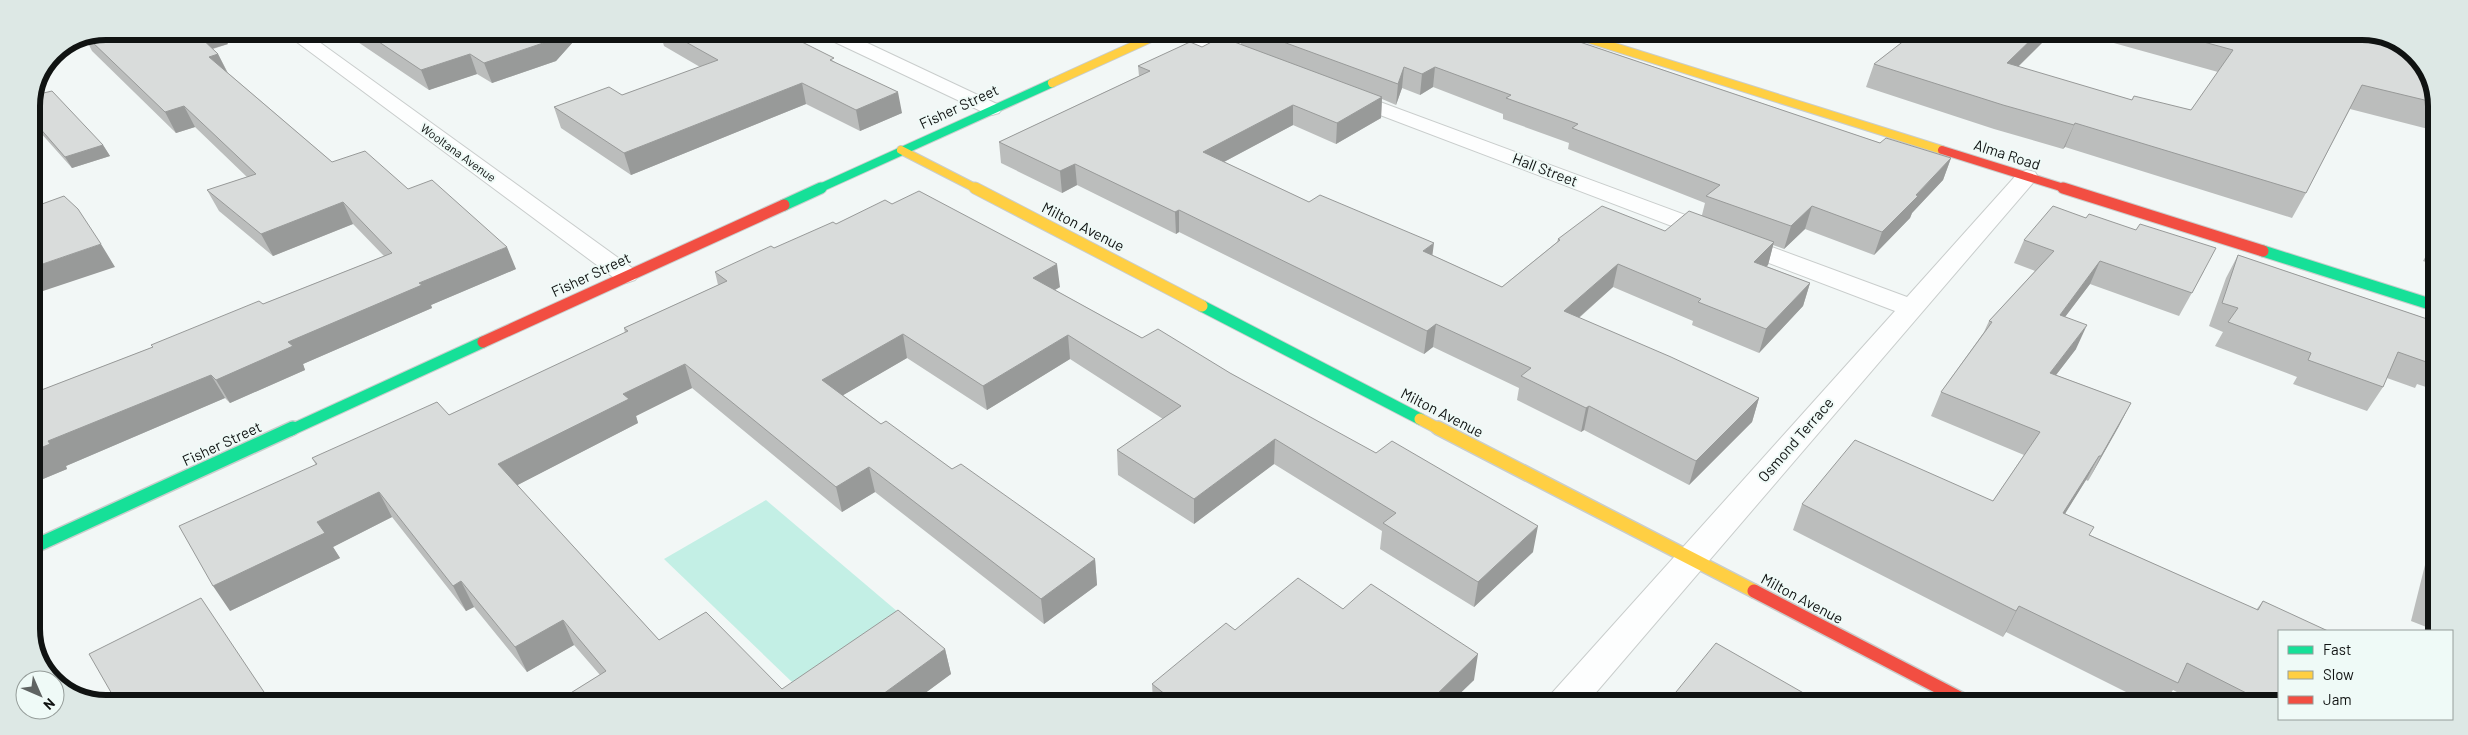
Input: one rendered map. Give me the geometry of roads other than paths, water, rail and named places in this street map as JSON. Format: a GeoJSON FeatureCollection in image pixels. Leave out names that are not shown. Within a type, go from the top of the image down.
{"type":"FeatureCollection","features":[{"type":"Feature","properties":{"kind":"street","name":"Wooltana Avenue"},"geometry":{"type":"LineString","coordinates":[[302,40],[626,275]]}},
{"type":"Feature","properties":{"kind":"street"},"geometry":{"type":"LineString","coordinates":[[846,40],[992,109]]}},
{"type":"Feature","properties":{"kind":"street","name":"Fisher Street"},"geometry":{"type":"LineString","coordinates":[[40,544],[626,275],[1146,40]]}},
{"type":"Feature","properties":{"kind":"street"},"geometry":{"type":"LineString","coordinates":[[1199,40],[1264,65]]}},
{"type":"Feature","properties":{"kind":"street","name":"Alma Road"},"geometry":{"type":"LineString","coordinates":[[1592,40],[2428,303]]}},
{"type":"Feature","properties":{"kind":"street","name":"Hall Street"},"geometry":{"type":"LineString","coordinates":[[1328,89],[1912,308]]}},
{"type":"Feature","properties":{"kind":"street","name":"Milton Avenue"},"geometry":{"type":"LineString","coordinates":[[901,150],[1954,695]]}},
{"type":"Feature","properties":{"kind":"street","name":"Osmond Terrace"},"geometry":{"type":"LineString","coordinates":[[1572,695],[1690,558],[2026,177]]}}]}
